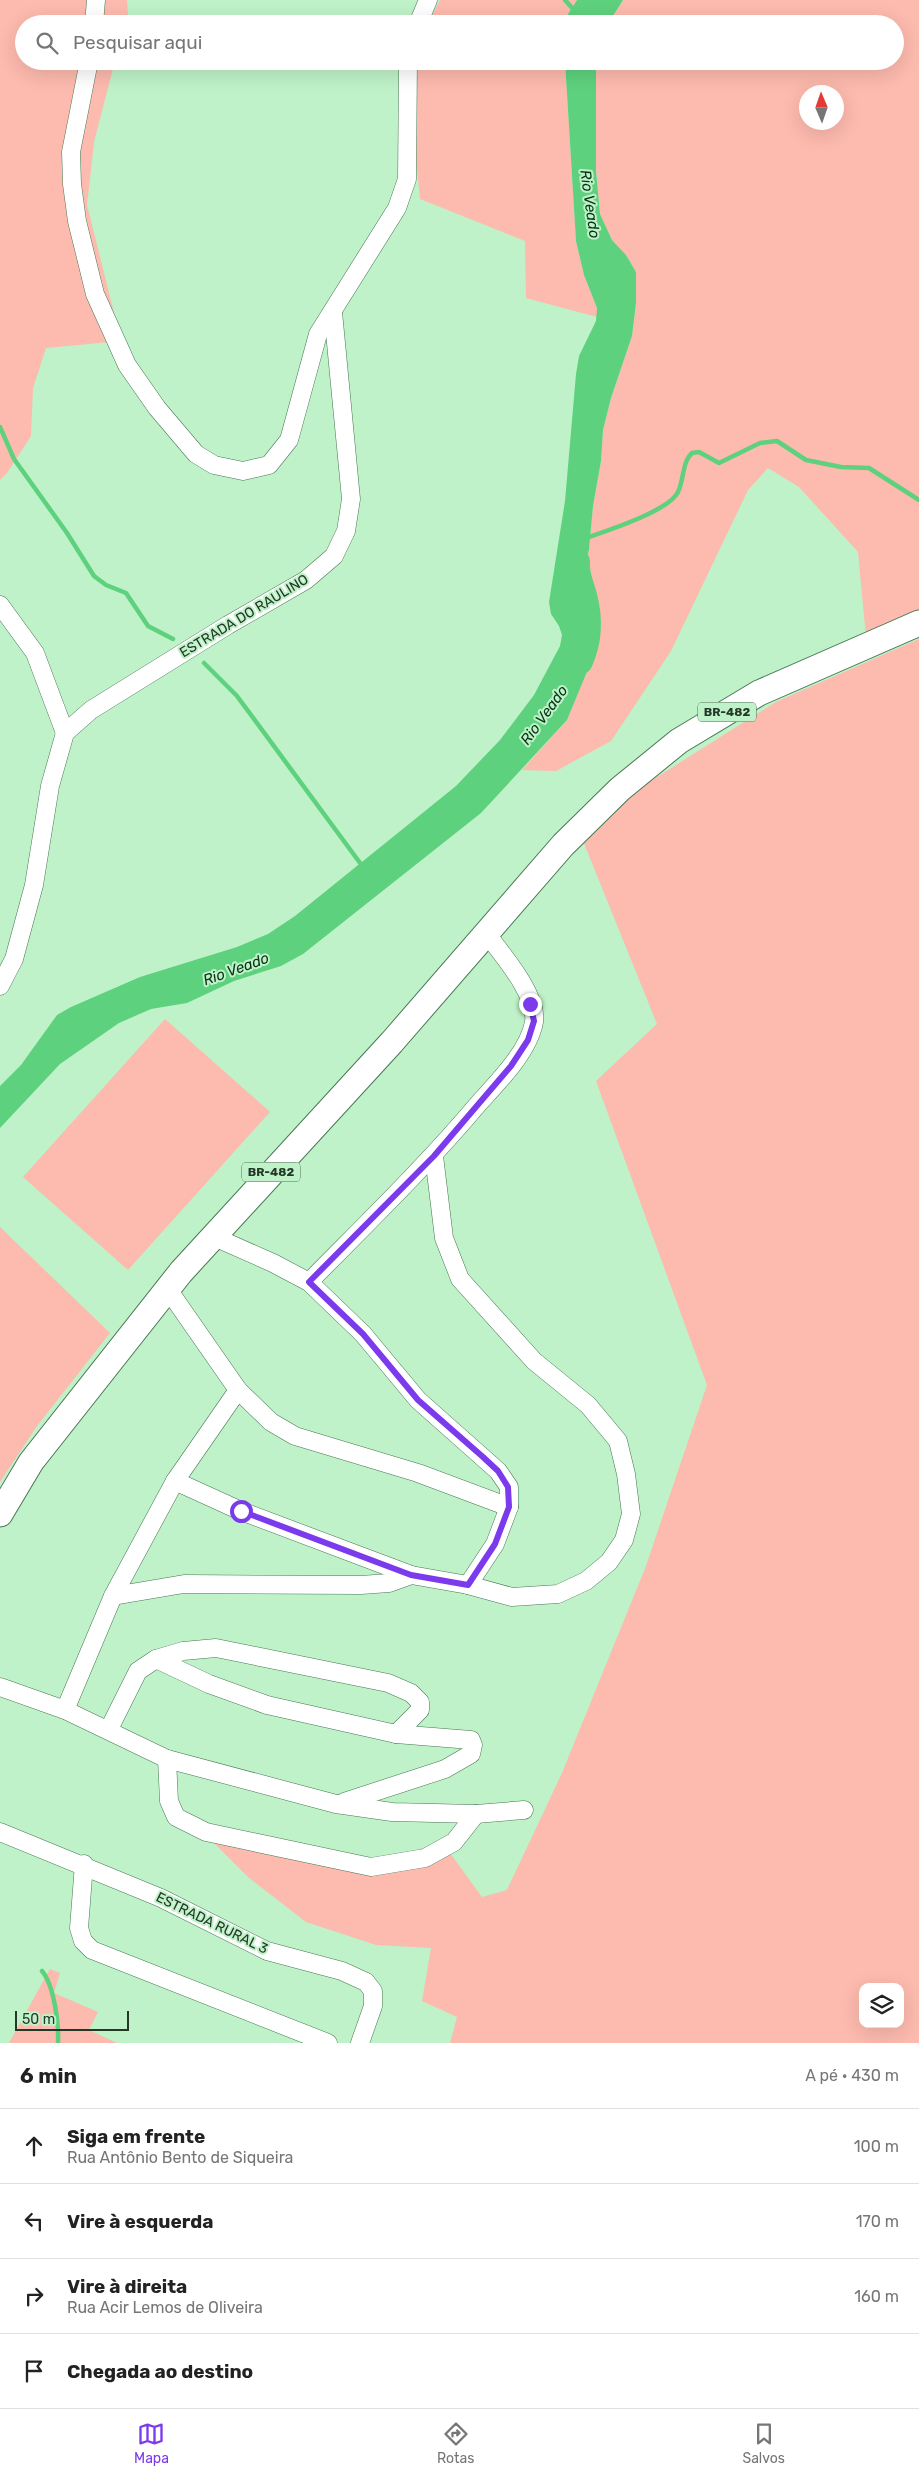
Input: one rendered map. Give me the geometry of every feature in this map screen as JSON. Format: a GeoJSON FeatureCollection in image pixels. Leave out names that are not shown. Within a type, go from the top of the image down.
{"type":"FeatureCollection","features":[{"type":"Feature","properties":{"kind":"highway","name":"BR-482"},"geometry":{"type":"LineString","coordinates":[[0,1514],[31,1462],[167,1288],[212,1236],[392,1042],[563,845],[620,790],[679,741],[759,693],[919,623]]}},
{"type":"Feature","properties":{"kind":"street"},"geometry":{"type":"LineString","coordinates":[[95,15],[96,0]]}},
{"type":"Feature","properties":{"kind":"street"},"geometry":{"type":"LineString","coordinates":[[422,15],[428,0]]}},
{"type":"Feature","properties":{"kind":"street"},"geometry":{"type":"LineString","coordinates":[[87,70],[71,152],[72,184],[77,221],[95,294],[128,365],[157,408],[196,454],[214,465],[243,472],[269,466],[290,440],[318,334],[397,208],[407,179],[408,70]]}},
{"type":"Feature","properties":{"kind":"street","name":"ESTRADA DO RAULINO"},"geometry":{"type":"LineString","coordinates":[[66,733],[91,710],[228,624],[306,580],[334,556],[346,531],[351,499],[333,312]]}},
{"type":"Feature","properties":{"kind":"street"},"geometry":{"type":"LineString","coordinates":[[0,605],[34,652],[66,733],[50,786],[34,885],[14,959],[0,986]]}},
{"type":"Feature","properties":{"kind":"street"},"geometry":{"type":"LineString","coordinates":[[309,1282],[434,1156],[511,1066],[528,1040],[534,1021],[530,1004],[519,979],[486,933]]}},
{"type":"Feature","properties":{"kind":"street"},"geometry":{"type":"LineString","coordinates":[[176,1481],[241,1511],[411,1575],[468,1585],[512,1597],[558,1594],[586,1581],[609,1562],[624,1540],[630,1514],[626,1474],[618,1441],[588,1404],[534,1361],[460,1278],[444,1238],[434,1156]]}},
{"type":"Feature","properties":{"kind":"street"},"geometry":{"type":"LineString","coordinates":[[212,1236],[273,1263],[309,1282],[363,1334],[418,1400],[498,1471],[508,1487],[509,1507],[495,1544],[468,1585]]}},
{"type":"Feature","properties":{"kind":"street"},"geometry":{"type":"LineString","coordinates":[[167,1288],[238,1390],[271,1422],[295,1436],[418,1473],[509,1507]]}},
{"type":"Feature","properties":{"kind":"street"},"geometry":{"type":"LineString","coordinates":[[65,1710],[113,1596],[176,1481],[238,1390]]}},
{"type":"Feature","properties":{"kind":"street"},"geometry":{"type":"LineString","coordinates":[[113,1596],[184,1584],[361,1585],[389,1583],[411,1575]]}},
{"type":"Feature","properties":{"kind":"street"},"geometry":{"type":"LineString","coordinates":[[109,1729],[138,1671],[156,1659],[183,1651],[216,1648],[388,1683],[411,1693],[420,1702],[420,1710],[396,1734]]}},
{"type":"Feature","properties":{"kind":"street"},"geometry":{"type":"LineString","coordinates":[[156,1659],[209,1684],[267,1705],[396,1734],[471,1740],[474,1745],[471,1754],[446,1769],[360,1798],[336,1804]]}},
{"type":"Feature","properties":{"kind":"street"},"geometry":{"type":"LineString","coordinates":[[0,1688],[65,1710],[109,1729],[167,1759],[336,1804],[392,1812],[476,1814],[524,1810]]}},
{"type":"Feature","properties":{"kind":"street"},"geometry":{"type":"LineString","coordinates":[[167,1759],[169,1801],[176,1817],[206,1832],[371,1867],[425,1858],[454,1842],[476,1814]]}},
{"type":"Feature","properties":{"kind":"street","name":"ESTRADA RURAL 3"},"geometry":{"type":"LineString","coordinates":[[0,1832],[84,1864],[161,1898],[267,1951],[342,1971],[366,1982],[373,1991],[373,2006],[360,2043]]}},
{"type":"Feature","properties":{"kind":"street"},"geometry":{"type":"LineString","coordinates":[[84,1864],[79,1928],[83,1941],[92,1950],[328,2043]]}},
{"type":"Feature","properties":{"kind":"shaded area"},"geometry":{"type":"Polygon","coordinates":[[[0,0],[127,0],[128,15],[15,15],[15,70],[113,70],[94,142],[87,205],[121,341],[46,348],[33,388],[31,436],[7,473],[0,480],[0,0]]]}},
{"type":"Feature","properties":{"kind":"shaded area"},"geometry":{"type":"Polygon","coordinates":[[[440,0],[577,0],[568,15],[432,15],[440,0]]]}},
{"type":"Feature","properties":{"kind":"shaded area"},"geometry":{"type":"Polygon","coordinates":[[[623,0],[919,0],[919,615],[866,637],[858,552],[799,487],[768,468],[748,490],[671,651],[611,741],[556,771],[522,770],[567,720],[578,693],[591,648],[585,612],[582,574],[589,550],[593,506],[601,461],[603,430],[611,398],[632,336],[636,303],[636,272],[626,255],[612,240],[600,214],[596,171],[596,70],[904,70],[904,15],[614,15],[623,0]]]}},
{"type":"Feature","properties":{"kind":"shaded area"},"geometry":{"type":"Polygon","coordinates":[[[415,70],[566,70],[576,241],[584,275],[597,308],[597,317],[526,298],[525,241],[420,199],[412,121],[415,70]]]}},
{"type":"Feature","properties":{"kind":"shaded area"},"geometry":{"type":"Polygon","coordinates":[[[919,639],[919,2043],[450,2043],[457,2017],[422,2001],[431,1948],[376,1945],[306,1922],[248,1877],[210,1839],[346,1863],[395,1857],[442,1842],[482,1897],[507,1890],[562,1773],[646,1566],[707,1385],[596,1081],[657,1024],[581,836],[622,799],[776,702],[919,639]]]}},
{"type":"Feature","properties":{"kind":"shaded area"},"geometry":{"type":"Polygon","coordinates":[[[165,1019],[270,1112],[128,1270],[23,1177],[165,1019]]]}},
{"type":"Feature","properties":{"kind":"shaded area"},"geometry":{"type":"Polygon","coordinates":[[[0,1227],[110,1333],[37,1426],[0,1482],[0,1227]]]}},
{"type":"Feature","properties":{"kind":"shaded area"},"geometry":{"type":"Polygon","coordinates":[[[50,1969],[60,1973],[54,1993],[98,2012],[89,2030],[117,2043],[9,2043],[50,1969]]]}},
{"type":"Feature","properties":{"kind":"water"},"geometry":{"type":"Polygon","coordinates":[[[577,0],[623,0],[614,15],[568,14],[577,0]]]}},
{"type":"Feature","properties":{"kind":"water"},"geometry":{"type":"Polygon","coordinates":[[[566,70],[596,70],[596,171],[600,214],[612,240],[626,255],[636,272],[636,303],[632,336],[611,398],[603,430],[601,461],[593,506],[589,550],[582,574],[585,612],[591,648],[586,674],[567,720],[481,813],[303,954],[281,966],[234,981],[187,1003],[151,1009],[119,1023],[60,1064],[0,1128],[0,1086],[21,1065],[57,1015],[140,977],[237,947],[268,934],[295,916],[456,786],[500,740],[534,695],[560,646],[562,635],[559,626],[551,614],[549,602],[565,501],[579,356],[596,321],[597,308],[584,275],[576,241],[566,70]]]}},
{"type":"Feature","properties":{"kind":"waterway"},"geometry":{"type":"LineString","coordinates":[[565,0],[574,10]]}},
{"type":"Feature","properties":{"kind":"waterway"},"geometry":{"type":"LineString","coordinates":[[0,427],[14,459],[67,533],[94,576],[106,585],[126,593],[148,626],[173,639]]}},
{"type":"Feature","properties":{"kind":"waterway"},"geometry":{"type":"LineString","coordinates":[[586,538],[636,520],[663,506],[672,499],[678,492],[686,461],[692,453],[699,452],[719,463],[760,443],[777,441],[806,460],[841,467],[869,468],[919,500]]}},
{"type":"Feature","properties":{"kind":"waterway","name":"Rio Veado"},"geometry":{"type":"LineString","coordinates":[[576,562],[577,576],[585,604],[587,621],[586,637],[579,661]]}},
{"type":"Feature","properties":{"kind":"waterway"},"geometry":{"type":"LineString","coordinates":[[204,663],[237,696],[363,867]]}},
{"type":"Feature","properties":{"kind":"waterway"},"geometry":{"type":"LineString","coordinates":[[42,1971],[53,1995],[58,2026],[58,2043]]}},
{"type":"Feature","properties":{"kind":"route"},"geometry":{"type":"LineString","coordinates":[[241,1511],[411,1575],[468,1585],[495,1544],[509,1507],[508,1487],[498,1471],[418,1400],[363,1334],[309,1282],[434,1156],[511,1066],[528,1040],[534,1021],[530,1004]]}}]}
